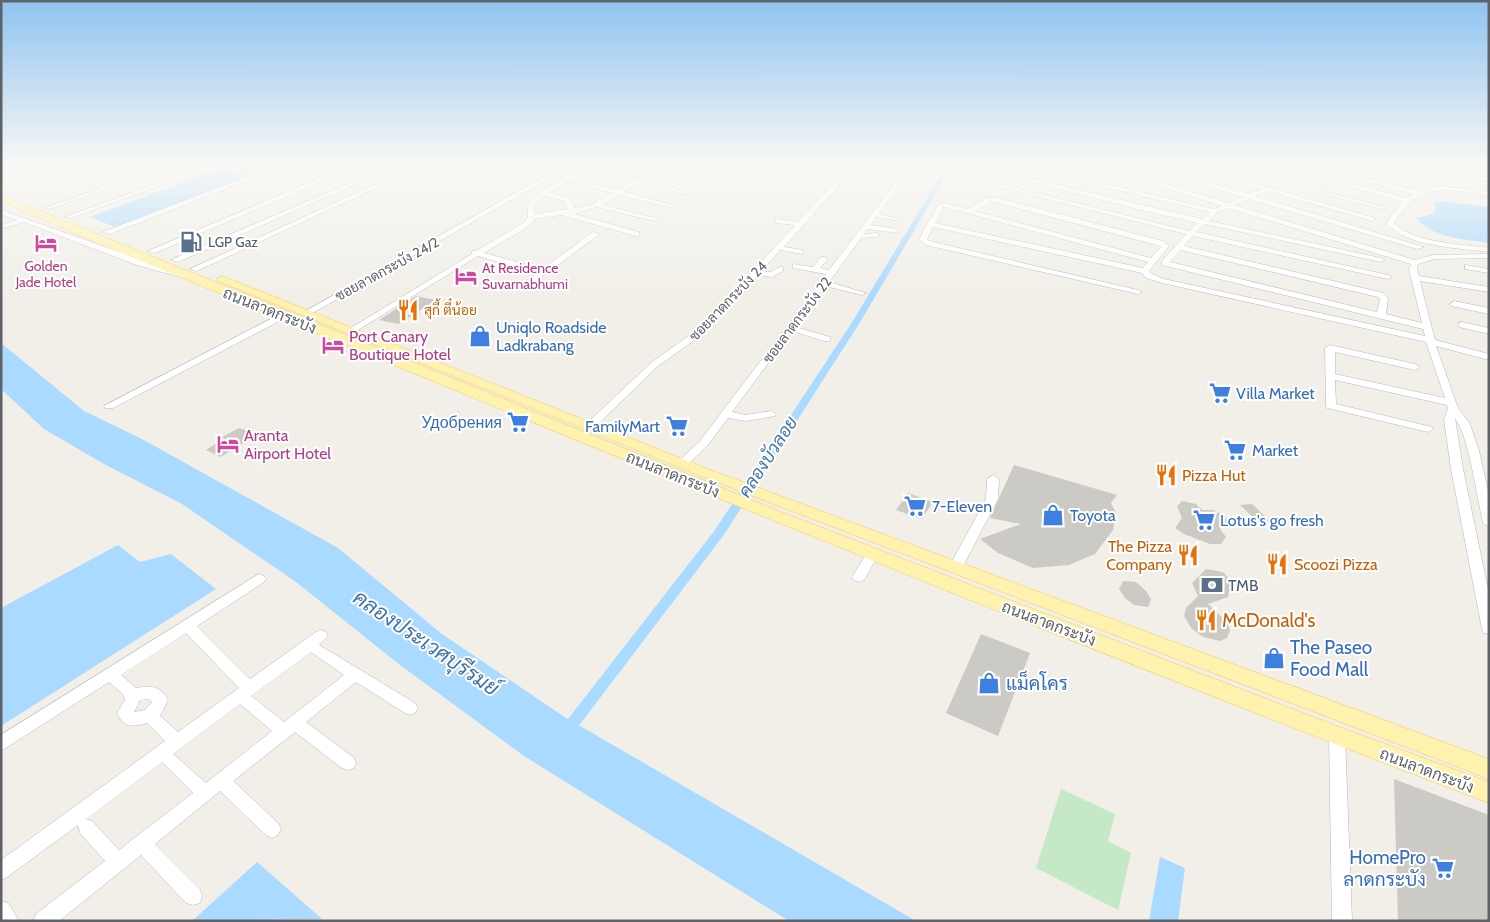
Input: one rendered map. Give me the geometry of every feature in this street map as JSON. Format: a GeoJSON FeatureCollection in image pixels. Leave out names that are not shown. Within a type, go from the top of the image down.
{"type":"FeatureCollection","features":[{"type":"Feature","properties":{"kind":"main road","name":"ถนนลาดกระบัง"},"geometry":{"type":"LineString","coordinates":[[22,207],[81,233],[195,274],[228,282],[590,426],[682,464],[700,478]]}},
{"type":"Feature","properties":{"kind":"main road","name":"ถนนลาดกระบัง"},"geometry":{"type":"LineString","coordinates":[[47,208],[176,260],[216,287],[284,315],[782,510],[956,567],[1489,768]]}},
{"type":"Feature","properties":{"kind":"main road"},"geometry":{"type":"LineString","coordinates":[[1,211],[81,233]]}},
{"type":"Feature","properties":{"kind":"main road"},"geometry":{"type":"LineString","coordinates":[[216,287],[228,282]]}},
{"type":"Feature","properties":{"kind":"main road","name":"ถนนลาดกระบัง"},"geometry":{"type":"LineString","coordinates":[[782,510],[873,554],[1337,736],[1489,793]]}},
{"type":"Feature","properties":{"kind":"main road"},"geometry":{"type":"LineString","coordinates":[[1060,627],[1065,608]]}},
{"type":"Feature","properties":{"kind":"street"},"geometry":{"type":"LineString","coordinates":[[69,217],[97,207]]}},
{"type":"Feature","properties":{"kind":"street"},"geometry":{"type":"LineString","coordinates":[[107,232],[173,207]]}},
{"type":"Feature","properties":{"kind":"street"},"geometry":{"type":"LineString","coordinates":[[152,251],[257,207]]}},
{"type":"Feature","properties":{"kind":"street"},"geometry":{"type":"LineString","coordinates":[[176,260],[299,207]]}},
{"type":"Feature","properties":{"kind":"street"},"geometry":{"type":"LineString","coordinates":[[1,211],[87,242],[128,261],[195,274],[335,207]]}},
{"type":"Feature","properties":{"kind":"street","name":"ซอยลาดกระบัง 24/2"},"geometry":{"type":"LineString","coordinates":[[306,313],[495,207]]}},
{"type":"Feature","properties":{"kind":"street"},"geometry":{"type":"LineString","coordinates":[[531,207],[532,215]]}},
{"type":"Feature","properties":{"kind":"street"},"geometry":{"type":"LineString","coordinates":[[567,207],[567,212]]}},
{"type":"Feature","properties":{"kind":"street"},"geometry":{"type":"LineString","coordinates":[[350,331],[475,253],[522,227],[532,215],[567,212],[587,207]]}},
{"type":"Feature","properties":{"kind":"street"},"geometry":{"type":"LineString","coordinates":[[604,207],[654,219]]}},
{"type":"Feature","properties":{"kind":"street","name":"ซอยลาดกระบัง 24"},"geometry":{"type":"LineString","coordinates":[[590,426],[654,364],[697,336],[816,207]]}},
{"type":"Feature","properties":{"kind":"street","name":"ซอยลาดกระบัง 22"},"geometry":{"type":"LineString","coordinates":[[682,464],[704,443],[881,207]]}},
{"type":"Feature","properties":{"kind":"street"},"geometry":{"type":"LineString","coordinates":[[940,207],[923,238],[926,243],[1138,292]]}},
{"type":"Feature","properties":{"kind":"street"},"geometry":{"type":"LineString","coordinates":[[953,207],[970,210],[1153,260]]}},
{"type":"Feature","properties":{"kind":"street"},"geometry":{"type":"LineString","coordinates":[[970,210],[975,207]]}},
{"type":"Feature","properties":{"kind":"street"},"geometry":{"type":"LineString","coordinates":[[1024,207],[1165,245],[1145,271]]}},
{"type":"Feature","properties":{"kind":"street"},"geometry":{"type":"LineString","coordinates":[[1086,207],[1191,233],[1388,277]]}},
{"type":"Feature","properties":{"kind":"street"},"geometry":{"type":"LineString","coordinates":[[1143,207],[1381,260]]}},
{"type":"Feature","properties":{"kind":"street"},"geometry":{"type":"LineString","coordinates":[[1198,207],[1215,211]]}},
{"type":"Feature","properties":{"kind":"street"},"geometry":{"type":"LineString","coordinates":[[1224,207],[1202,221],[1165,263],[1365,312],[1427,325]]}},
{"type":"Feature","properties":{"kind":"street"},"geometry":{"type":"LineString","coordinates":[[1229,207],[1415,263],[1433,257],[1489,256]]}},
{"type":"Feature","properties":{"kind":"street"},"geometry":{"type":"LineString","coordinates":[[1284,207],[1420,247]]}},
{"type":"Feature","properties":{"kind":"street"},"geometry":{"type":"LineString","coordinates":[[1328,207],[1373,219]]}},
{"type":"Feature","properties":{"kind":"street"},"geometry":{"type":"LineString","coordinates":[[1401,207],[1390,222],[1395,229],[1414,237],[1489,250]]}},
{"type":"Feature","properties":{"kind":"street"},"geometry":{"type":"LineString","coordinates":[[567,212],[636,234]]}},
{"type":"Feature","properties":{"kind":"street"},"geometry":{"type":"LineString","coordinates":[[1299,257],[1305,244],[1315,233],[1336,223],[1349,213]]}},
{"type":"Feature","properties":{"kind":"street"},"geometry":{"type":"LineString","coordinates":[[1,228],[24,220]]}},
{"type":"Feature","properties":{"kind":"street"},"geometry":{"type":"LineString","coordinates":[[779,221],[800,224]]}},
{"type":"Feature","properties":{"kind":"street"},"geometry":{"type":"LineString","coordinates":[[870,221],[897,225],[870,221]]}},
{"type":"Feature","properties":{"kind":"street"},"geometry":{"type":"LineString","coordinates":[[930,224],[1145,271],[1149,276],[1169,283],[1489,358]]}},
{"type":"Feature","properties":{"kind":"street"},"geometry":{"type":"LineString","coordinates":[[526,284],[596,234]]}},
{"type":"Feature","properties":{"kind":"street"},"geometry":{"type":"LineString","coordinates":[[859,236],[876,235]]}},
{"type":"Feature","properties":{"kind":"street"},"geometry":{"type":"LineString","coordinates":[[1178,247],[1381,295],[1384,299],[1381,315]]}},
{"type":"Feature","properties":{"kind":"street"},"geometry":{"type":"LineString","coordinates":[[779,248],[800,252]]}},
{"type":"Feature","properties":{"kind":"street"},"geometry":{"type":"LineString","coordinates":[[475,253],[543,272]]}},
{"type":"Feature","properties":{"kind":"street"},"geometry":{"type":"LineString","coordinates":[[1057,273],[1070,254]]}},
{"type":"Feature","properties":{"kind":"street"},"geometry":{"type":"LineString","coordinates":[[815,270],[824,260]]}},
{"type":"Feature","properties":{"kind":"street"},"geometry":{"type":"LineString","coordinates":[[1415,263],[1415,276],[1431,344],[1452,406],[1465,424],[1489,522]]}},
{"type":"Feature","properties":{"kind":"street"},"geometry":{"type":"LineString","coordinates":[[796,266],[832,273]]}},
{"type":"Feature","properties":{"kind":"street"},"geometry":{"type":"LineString","coordinates":[[1468,267],[1489,271]]}},
{"type":"Feature","properties":{"kind":"street"},"geometry":{"type":"LineString","coordinates":[[756,272],[773,274],[780,269]]}},
{"type":"Feature","properties":{"kind":"street"},"geometry":{"type":"LineString","coordinates":[[1415,276],[1489,290]]}},
{"type":"Feature","properties":{"kind":"street"},"geometry":{"type":"LineString","coordinates":[[824,284],[862,293]]}},
{"type":"Feature","properties":{"kind":"street"},"geometry":{"type":"LineString","coordinates":[[1454,304],[1489,311]]}},
{"type":"Feature","properties":{"kind":"street"},"geometry":{"type":"LineString","coordinates":[[110,406],[284,315]]}},
{"type":"Feature","properties":{"kind":"street"},"geometry":{"type":"LineString","coordinates":[[1462,325],[1489,331]]}},
{"type":"Feature","properties":{"kind":"street"},"geometry":{"type":"LineString","coordinates":[[790,328],[827,339]]}},
{"type":"Feature","properties":{"kind":"street"},"geometry":{"type":"LineString","coordinates":[[1415,367],[1330,348],[1331,406],[1428,429]]}},
{"type":"Feature","properties":{"kind":"street"},"geometry":{"type":"LineString","coordinates":[[1331,376],[1452,406]]}},
{"type":"Feature","properties":{"kind":"street"},"geometry":{"type":"LineString","coordinates":[[1452,406],[1449,420],[1457,469],[1483,575],[1489,630]]}},
{"type":"Feature","properties":{"kind":"street"},"geometry":{"type":"LineString","coordinates":[[726,414],[746,418],[770,414]]}},
{"type":"Feature","properties":{"kind":"street"},"geometry":{"type":"LineString","coordinates":[[1454,446],[1473,451]]}},
{"type":"Feature","properties":{"kind":"street"},"geometry":{"type":"LineString","coordinates":[[1457,469],[1479,475]]}},
{"type":"Feature","properties":{"kind":"street"},"geometry":{"type":"LineString","coordinates":[[956,567],[992,499],[993,479]]}},
{"type":"Feature","properties":{"kind":"street"},"geometry":{"type":"LineString","coordinates":[[859,577],[873,554]]}},
{"type":"Feature","properties":{"kind":"street"},"geometry":{"type":"LineString","coordinates":[[1,744],[258,579]]}},
{"type":"Feature","properties":{"kind":"street"},"geometry":{"type":"LineString","coordinates":[[187,625],[248,695],[290,727],[348,763]]}},
{"type":"Feature","properties":{"kind":"street"},"geometry":{"type":"LineString","coordinates":[[1,871],[178,742],[248,695],[319,643],[356,674],[410,708]]}},
{"type":"Feature","properties":{"kind":"street"},"geometry":{"type":"LineString","coordinates":[[110,674],[129,690],[131,695],[133,701],[125,713],[132,720],[150,716],[178,742]]}},
{"type":"Feature","properties":{"kind":"street"},"geometry":{"type":"LineString","coordinates":[[51,918],[118,862],[356,674]]}},
{"type":"Feature","properties":{"kind":"street"},"geometry":{"type":"LineString","coordinates":[[1337,736],[1342,921]]}},
{"type":"Feature","properties":{"kind":"street"},"geometry":{"type":"LineString","coordinates":[[169,760],[206,793]]}},
{"type":"Feature","properties":{"kind":"street"},"geometry":{"type":"LineString","coordinates":[[221,781],[272,829]]}},
{"type":"Feature","properties":{"kind":"street"},"geometry":{"type":"LineString","coordinates":[[86,827],[118,862]]}},
{"type":"Feature","properties":{"kind":"street"},"geometry":{"type":"LineString","coordinates":[[142,843],[193,896]]}},
{"type":"Feature","properties":{"kind":"street"},"geometry":{"type":"LineString","coordinates":[[1,910],[9,921]]}},
{"type":"Feature","properties":{"kind":"green space"},"geometry":{"type":"Polygon","coordinates":[[[1061,789],[1115,814],[1108,841],[1131,853],[1118,910],[1036,868],[1061,789]]]}},
{"type":"Feature","properties":{"kind":"water"},"geometry":{"type":"Polygon","coordinates":[[[117,207],[167,207],[115,227],[90,217],[117,207]]]}},
{"type":"Feature","properties":{"kind":"water"},"geometry":{"type":"Polygon","coordinates":[[[1435,207],[1489,207],[1489,243],[1440,234],[1423,225],[1416,218],[1435,212],[1435,207]]]}},
{"type":"Feature","properties":{"kind":"water","name":"คลองประเวศบุรีรมย์"},"geometry":{"type":"Polygon","coordinates":[[[1,343],[84,411],[142,439],[338,548],[442,634],[563,716],[916,921],[789,921],[524,756],[400,665],[296,582],[182,504],[104,464],[44,429],[1,389],[1,343]]]}},
{"type":"Feature","properties":{"kind":"water"},"geometry":{"type":"Polygon","coordinates":[[[118,545],[140,562],[171,554],[216,589],[1,726],[1,608],[118,545]]]}},
{"type":"Feature","properties":{"kind":"water"},"geometry":{"type":"Polygon","coordinates":[[[1160,857],[1185,868],[1178,921],[1149,921],[1160,857]]]}},
{"type":"Feature","properties":{"kind":"water"},"geometry":{"type":"Polygon","coordinates":[[[257,862],[322,919],[192,921],[257,862]]]}},
{"type":"Feature","properties":{"kind":"building","name":"สุกี้ ตี๋น้อย"},"geometry":{"type":"Polygon","coordinates":[[[416,296],[436,300],[399,324],[379,320],[416,296]]]}},
{"type":"Feature","properties":{"kind":"building","name":"Aranta Airport Hotel"},"geometry":{"type":"Polygon","coordinates":[[[239,428],[257,434],[221,457],[206,450],[224,438],[222,437],[239,428]]]}},
{"type":"Feature","properties":{"kind":"building","name":"Toyota"},"geometry":{"type":"Polygon","coordinates":[[[1014,465],[1117,495],[1111,503],[1116,513],[1113,530],[1095,554],[1069,565],[1033,568],[998,553],[980,539],[1021,524],[990,518],[1014,465]]]}},
{"type":"Feature","properties":{"kind":"building","name":"7-Eleven"},"geometry":{"type":"Polygon","coordinates":[[[908,493],[933,502],[922,519],[896,510],[908,493]]]}},
{"type":"Feature","properties":{"kind":"building","name":"Lotus's go fresh"},"geometry":{"type":"Polygon","coordinates":[[[1182,501],[1196,504],[1202,510],[1213,510],[1224,515],[1228,523],[1220,529],[1226,537],[1221,544],[1210,544],[1184,534],[1175,528],[1182,518],[1177,506],[1182,501]]]}},
{"type":"Feature","properties":{"kind":"building"},"geometry":{"type":"Polygon","coordinates":[[[1252,504],[1270,521],[1259,523],[1240,505],[1252,504]]]}},
{"type":"Feature","properties":{"kind":"building"},"geometry":{"type":"Polygon","coordinates":[[[1206,569],[1223,572],[1231,581],[1228,597],[1208,604],[1228,623],[1230,631],[1227,638],[1220,641],[1203,637],[1191,628],[1184,616],[1186,608],[1198,596],[1192,583],[1206,569]]]}},
{"type":"Feature","properties":{"kind":"building"},"geometry":{"type":"Polygon","coordinates":[[[1123,581],[1136,582],[1146,591],[1151,599],[1148,607],[1134,605],[1125,598],[1119,589],[1123,581]]]}},
{"type":"Feature","properties":{"kind":"building","name":"แม็คโคร"},"geometry":{"type":"Polygon","coordinates":[[[981,634],[1030,653],[998,736],[946,713],[981,634]]]}},
{"type":"Feature","properties":{"kind":"building","name":"HomePro ลาดกระบัง"},"geometry":{"type":"Polygon","coordinates":[[[1394,779],[1489,815],[1489,921],[1398,921],[1394,779]]]}},
{"type":"Feature","properties":{"kind":"waterway","name":"คลองบัวลอย"},"geometry":{"type":"LineString","coordinates":[[566,732],[719,533],[855,324],[925,207]]}},
{"type":"Feature","properties":{"kind":"place","name":"LGP Gaz"},"geometry":{"type":"Point","coordinates":[191,242]}},
{"type":"Feature","properties":{"kind":"place","name":"Golden Jade Hotel"},"geometry":{"type":"Point","coordinates":[46,243]}},
{"type":"Feature","properties":{"kind":"place","name":"At Residence Suvarnabhumi"},"geometry":{"type":"Point","coordinates":[466,276]}},
{"type":"Feature","properties":{"kind":"place","name":"สุกี้ ตี๋น้อย"},"geometry":{"type":"Point","coordinates":[408,310]}},
{"type":"Feature","properties":{"kind":"place","name":"Uniqlo Roadside Ladkrabang"},"geometry":{"type":"Point","coordinates":[480,336]}},
{"type":"Feature","properties":{"kind":"place","name":"Port Canary Boutique Hotel"},"geometry":{"type":"Point","coordinates":[333,345]}},
{"type":"Feature","properties":{"kind":"place","name":"Villa Market"},"geometry":{"type":"Point","coordinates":[1220,393]}},
{"type":"Feature","properties":{"kind":"place","name":"Удобрения"},"geometry":{"type":"Point","coordinates":[518,422]}},
{"type":"Feature","properties":{"kind":"place","name":"FamilyMart"},"geometry":{"type":"Point","coordinates":[677,426]}},
{"type":"Feature","properties":{"kind":"place","name":"Aranta Airport Hotel"},"geometry":{"type":"Point","coordinates":[228,444]}},
{"type":"Feature","properties":{"kind":"place","name":"Market"},"geometry":{"type":"Point","coordinates":[1235,450]}},
{"type":"Feature","properties":{"kind":"place","name":"Pizza Hut"},"geometry":{"type":"Point","coordinates":[1166,475]}},
{"type":"Feature","properties":{"kind":"place","name":"7-Eleven"},"geometry":{"type":"Point","coordinates":[915,506]}},
{"type":"Feature","properties":{"kind":"place","name":"Toyota"},"geometry":{"type":"Point","coordinates":[1053,515]}},
{"type":"Feature","properties":{"kind":"place","name":"Lotus's go fresh"},"geometry":{"type":"Point","coordinates":[1204,520]}},
{"type":"Feature","properties":{"kind":"place","name":"The Pizza Company"},"geometry":{"type":"Point","coordinates":[1188,555]}},
{"type":"Feature","properties":{"kind":"place","name":"Scoozi Pizza"},"geometry":{"type":"Point","coordinates":[1277,564]}},
{"type":"Feature","properties":{"kind":"place","name":"TMB"},"geometry":{"type":"Point","coordinates":[1212,585]}},
{"type":"Feature","properties":{"kind":"place","name":"McDonald's"},"geometry":{"type":"Point","coordinates":[1206,620]}},
{"type":"Feature","properties":{"kind":"place","name":"The Paseo Food Mall"},"geometry":{"type":"Point","coordinates":[1274,658]}},
{"type":"Feature","properties":{"kind":"place","name":"แม็คโคร"},"geometry":{"type":"Point","coordinates":[989,683]}},
{"type":"Feature","properties":{"kind":"place","name":"HomePro ลาดกระบัง"},"geometry":{"type":"Point","coordinates":[1443,868]}}]}
